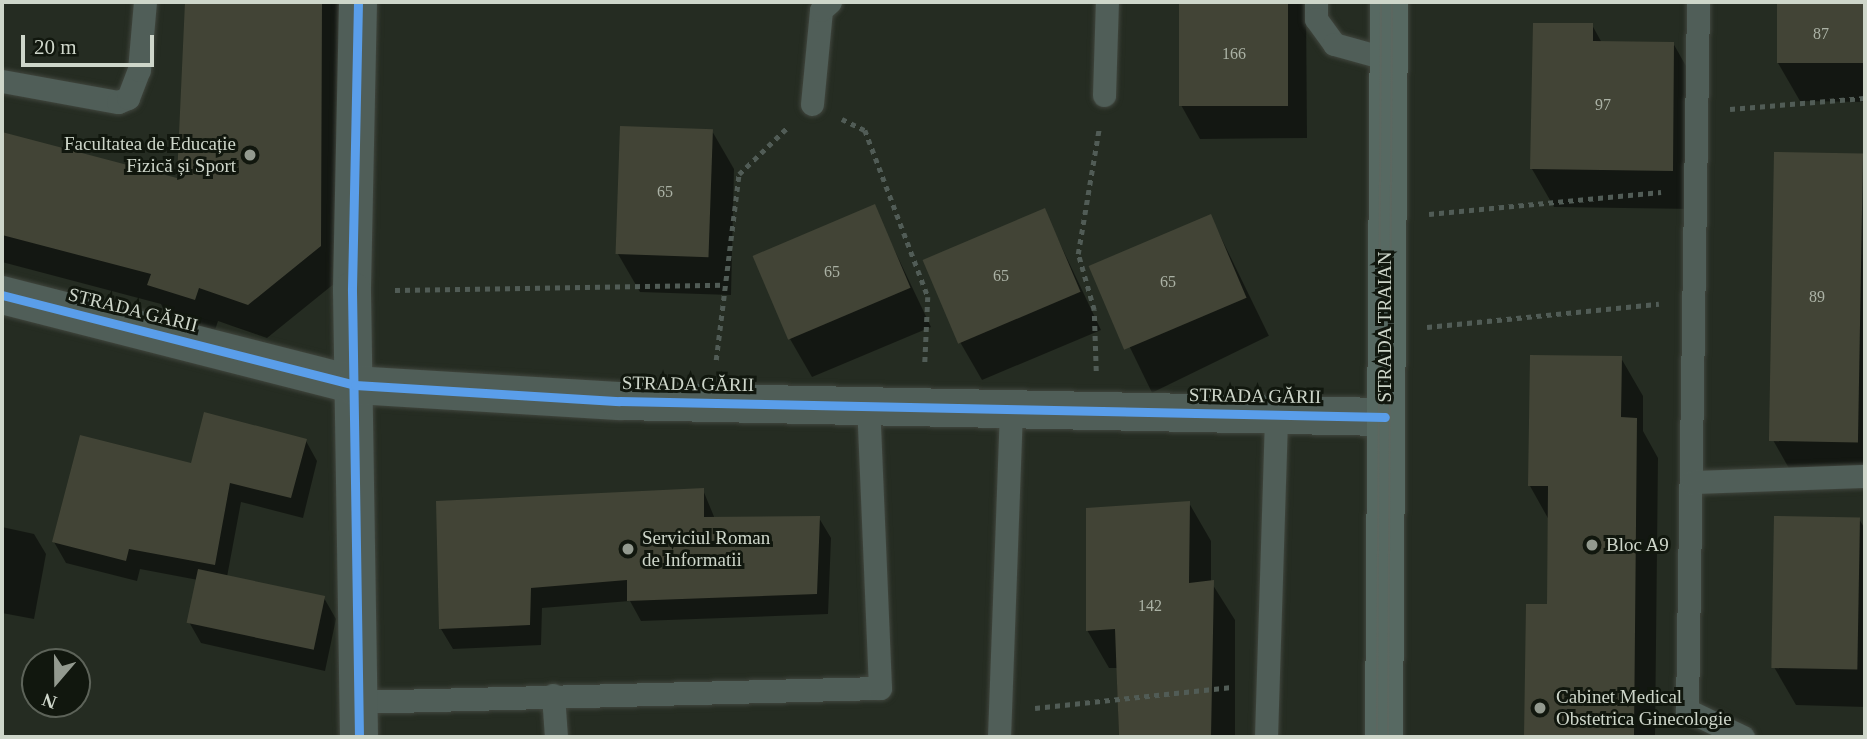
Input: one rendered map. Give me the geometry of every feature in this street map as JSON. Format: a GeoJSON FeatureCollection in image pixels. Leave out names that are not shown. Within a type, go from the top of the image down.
{"type":"FeatureCollection","features":[{"type":"Feature","properties":{"kind":"main road","name":"STRADA TRAIAN"},"geometry":{"type":"LineString","coordinates":[[1384,737],[1384,332],[1389,2]]}},
{"type":"Feature","properties":{"kind":"street"},"geometry":{"type":"LineString","coordinates":[[358,2],[352,291],[359,719]]}},
{"type":"Feature","properties":{"kind":"street","name":"STRADA GĂRII"},"geometry":{"type":"LineString","coordinates":[[2,295],[355,385],[713,402],[1385,417]]}},
{"type":"Feature","properties":{"kind":"lane"},"geometry":{"type":"LineString","coordinates":[[2,81],[118,102],[128,98],[139,70],[145,2]]}},
{"type":"Feature","properties":{"kind":"lane"},"geometry":{"type":"LineString","coordinates":[[812,104],[821,10],[830,2]]}},
{"type":"Feature","properties":{"kind":"lane"},"geometry":{"type":"LineString","coordinates":[[1104,94],[1107,2]]}},
{"type":"Feature","properties":{"kind":"lane"},"geometry":{"type":"LineString","coordinates":[[1316,2],[1315,19],[1334,44],[1388,59]]}},
{"type":"Feature","properties":{"kind":"lane"},"geometry":{"type":"LineString","coordinates":[[1698,2],[1687,710],[1743,737]]}},
{"type":"Feature","properties":{"kind":"lane"},"geometry":{"type":"LineString","coordinates":[[359,719],[553,695],[880,688],[868,406]]}},
{"type":"Feature","properties":{"kind":"lane"},"geometry":{"type":"LineString","coordinates":[[999,737],[1011,409]]}},
{"type":"Feature","properties":{"kind":"lane"},"geometry":{"type":"LineString","coordinates":[[1266,737],[1276,414]]}},
{"type":"Feature","properties":{"kind":"lane"},"geometry":{"type":"LineString","coordinates":[[1692,482],[1865,476]]}},
{"type":"Feature","properties":{"kind":"lane"},"geometry":{"type":"LineString","coordinates":[[553,695],[556,737]]}},
{"type":"Feature","properties":{"kind":"path"},"geometry":{"type":"LineString","coordinates":[[1098,410],[1094,310],[1078,254],[1104,94]]}},
{"type":"Feature","properties":{"kind":"path"},"geometry":{"type":"LineString","coordinates":[[1698,112],[1865,98]]}},
{"type":"Feature","properties":{"kind":"path"},"geometry":{"type":"LineString","coordinates":[[713,402],[723,285],[739,174],[812,104],[865,130],[896,206],[928,297],[923,407]]}},
{"type":"Feature","properties":{"kind":"path"},"geometry":{"type":"LineString","coordinates":[[1386,219],[1696,189]]}},
{"type":"Feature","properties":{"kind":"path"},"geometry":{"type":"LineString","coordinates":[[352,291],[723,285]]}},
{"type":"Feature","properties":{"kind":"path"},"geometry":{"type":"LineString","coordinates":[[1384,332],[1695,300]]}},
{"type":"Feature","properties":{"kind":"path"},"geometry":{"type":"LineString","coordinates":[[1000,712],[1268,683]]}},
{"type":"Feature","properties":{"kind":"building","name":"Facultatea de Educație Fizică și Sport"},"geometry":{"type":"Polygon","coordinates":[[[185,2],[322,2],[321,246],[248,305],[199,288],[195,300],[147,285],[151,274],[2,235],[2,132],[177,178],[185,2]]]}},
{"type":"Feature","properties":{"kind":"building"},"geometry":{"type":"Polygon","coordinates":[[[1179,2],[1288,2],[1288,106],[1179,106],[1179,2]]]}},
{"type":"Feature","properties":{"kind":"building"},"geometry":{"type":"Polygon","coordinates":[[[1777,2],[1865,2],[1865,63],[1777,63],[1777,2]]]}},
{"type":"Feature","properties":{"kind":"building"},"geometry":{"type":"Polygon","coordinates":[[[1533,23],[1593,23],[1593,41],[1674,42],[1673,171],[1530,169],[1533,23]]]}},
{"type":"Feature","properties":{"kind":"building"},"geometry":{"type":"Polygon","coordinates":[[[620,126],[713,129],[708,257],[616,254],[620,126]]]}},
{"type":"Feature","properties":{"kind":"building"},"geometry":{"type":"Polygon","coordinates":[[[1774,152],[1863,154],[1858,443],[1769,441],[1774,152]]]}},
{"type":"Feature","properties":{"kind":"building"},"geometry":{"type":"Polygon","coordinates":[[[875,204],[911,288],[788,340],[753,256],[875,204]]]}},
{"type":"Feature","properties":{"kind":"building"},"geometry":{"type":"Polygon","coordinates":[[[1045,208],[1081,292],[958,344],[923,260],[1045,208]]]}},
{"type":"Feature","properties":{"kind":"building"},"geometry":{"type":"Polygon","coordinates":[[[1211,214],[1247,298],[1124,350],[1089,266],[1211,214]]]}},
{"type":"Feature","properties":{"kind":"building","name":"Bloc A9"},"geometry":{"type":"Polygon","coordinates":[[[1530,355],[1622,356],[1621,417],[1637,418],[1634,737],[1524,737],[1526,604],[1547,604],[1548,486],[1528,486],[1530,355]]]}},
{"type":"Feature","properties":{"kind":"building"},"geometry":{"type":"Polygon","coordinates":[[[204,412],[307,439],[291,498],[230,483],[215,565],[129,549],[126,561],[52,542],[80,435],[191,463],[204,412]]]}},
{"type":"Feature","properties":{"kind":"building","name":"Serviciul Roman de Informatii"},"geometry":{"type":"Polygon","coordinates":[[[704,488],[704,517],[820,516],[817,594],[627,601],[627,580],[531,588],[530,625],[439,629],[436,501],[704,488]]]}},
{"type":"Feature","properties":{"kind":"building"},"geometry":{"type":"Polygon","coordinates":[[[1190,501],[1189,583],[1214,580],[1211,737],[1119,737],[1115,629],[1086,631],[1086,508],[1190,501]]]}},
{"type":"Feature","properties":{"kind":"building"},"geometry":{"type":"Polygon","coordinates":[[[1774,516],[1860,518],[1857,669],[1771,668],[1774,516]]]}},
{"type":"Feature","properties":{"kind":"building"},"geometry":{"type":"Polygon","coordinates":[[[198,569],[325,596],[314,650],[187,623],[198,569]]]}},
{"type":"Feature","properties":{"kind":"tram line"},"geometry":{"type":"LineString","coordinates":[[1377,737],[1381,2]]}},
{"type":"Feature","properties":{"kind":"tram line"},"geometry":{"type":"LineString","coordinates":[[1388,737],[1392,2]]}},
{"type":"Feature","properties":{"kind":"cycle path"},"geometry":{"type":"LineString","coordinates":[[358,2],[352,291],[359,737]]}},
{"type":"Feature","properties":{"kind":"cycle path"},"geometry":{"type":"LineString","coordinates":[[2,295],[355,385],[620,401],[1385,417]]}},
{"type":"Feature","properties":{"kind":"place","name":"Facultatea de Educație Fizică și Sport"},"geometry":{"type":"Point","coordinates":[250,155]}},
{"type":"Feature","properties":{"kind":"place","name":"Bloc A9"},"geometry":{"type":"Point","coordinates":[1592,545]}},
{"type":"Feature","properties":{"kind":"place","name":"Serviciul Roman de Informatii"},"geometry":{"type":"Point","coordinates":[628,549]}},
{"type":"Feature","properties":{"kind":"place","name":"Cabinet Medical Obstetrica Ginecologie"},"geometry":{"type":"Point","coordinates":[1540,708]}}]}
